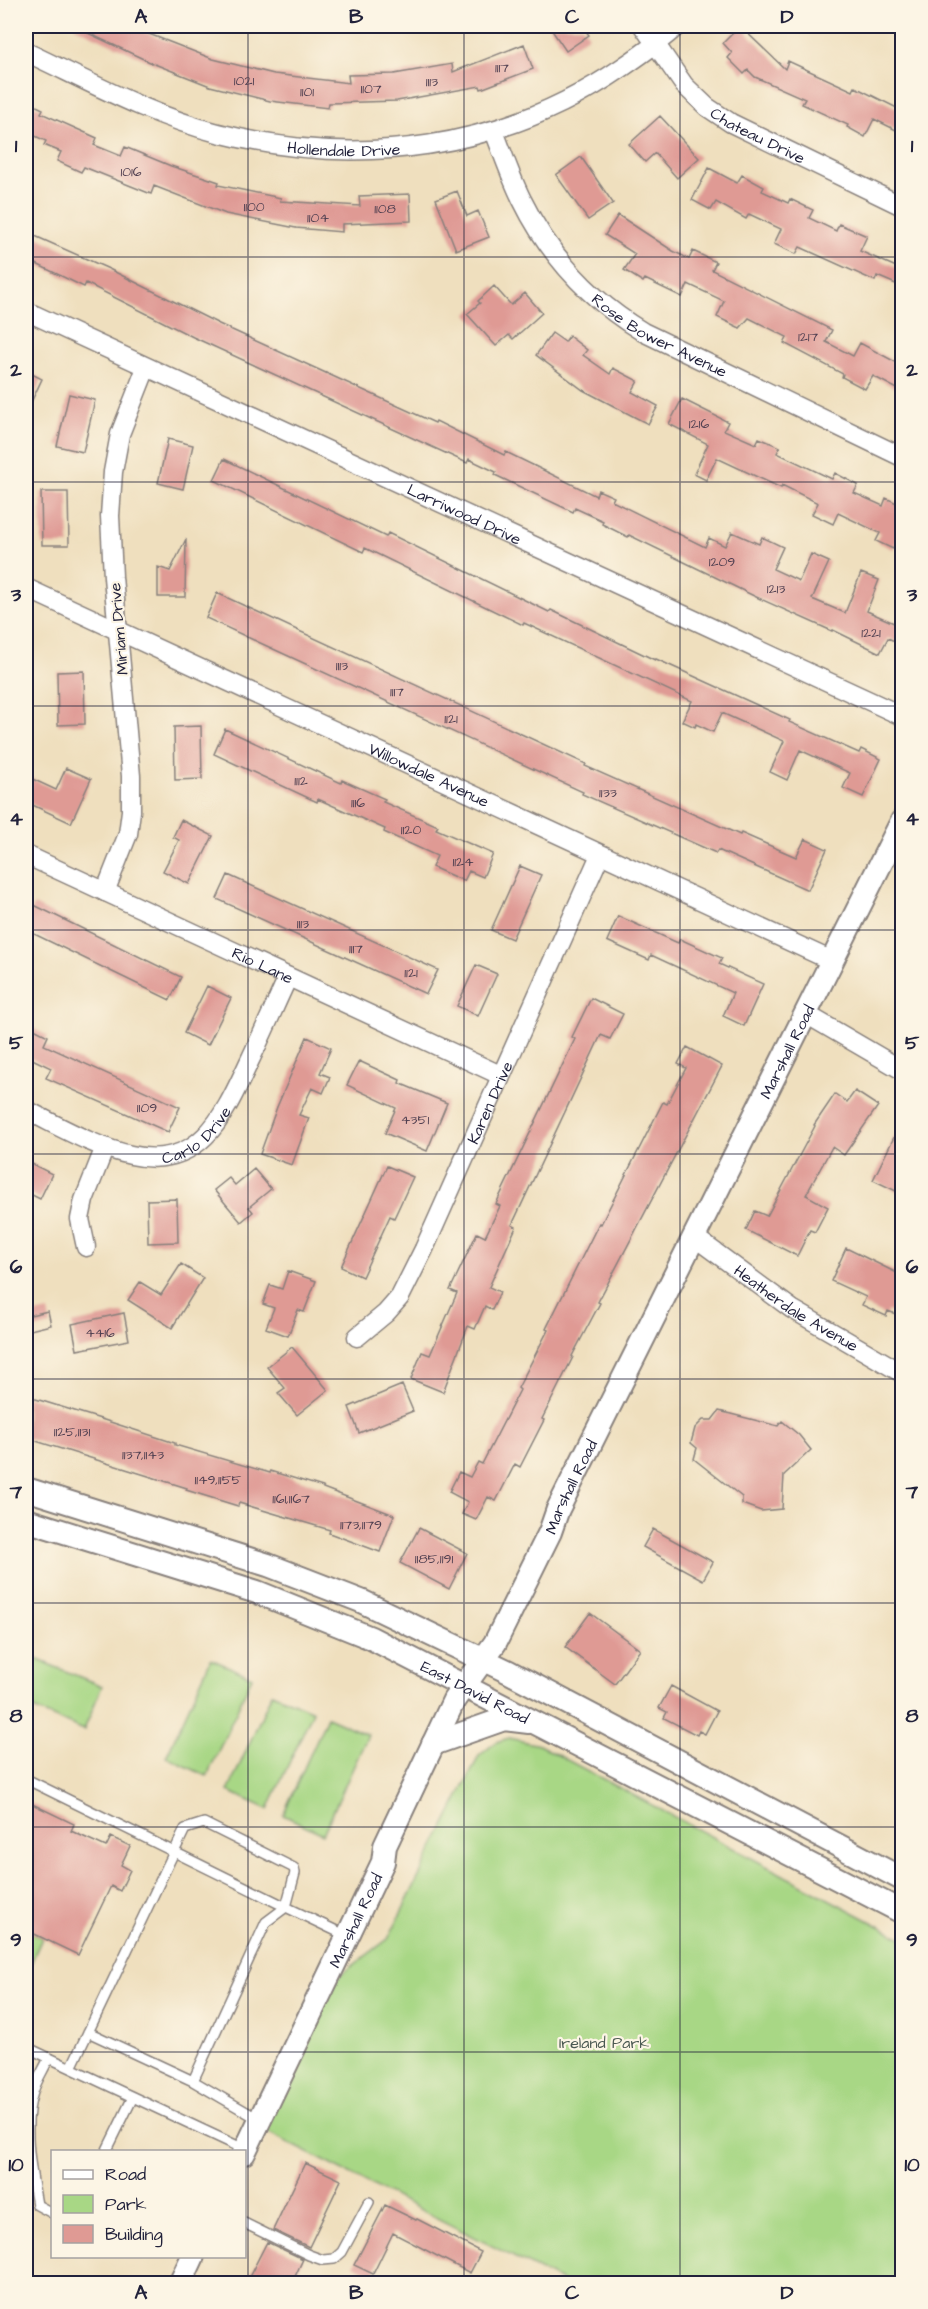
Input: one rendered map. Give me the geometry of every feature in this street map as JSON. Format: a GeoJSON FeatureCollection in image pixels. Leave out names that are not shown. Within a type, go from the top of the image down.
{"type":"FeatureCollection","features":[{"type":"Feature","properties":{"kind":"street","name":"Chateau Drive"},"geometry":{"type":"LineString","coordinates":[[643,26],[684,85],[707,107],[731,123],[903,206]]}},
{"type":"Feature","properties":{"kind":"street","name":"Hollendale Drive"},"geometry":{"type":"LineString","coordinates":[[26,52],[171,118],[217,133],[310,148],[359,150],[408,148],[451,142],[494,131],[549,109],[602,82],[656,44],[677,26]]}},
{"type":"Feature","properties":{"kind":"street","name":"Rose Bower Avenue"},"geometry":{"type":"LineString","coordinates":[[494,131],[521,199],[540,233],[562,263],[592,295],[618,316],[643,332],[903,457]]}},
{"type":"Feature","properties":{"kind":"street","name":"Larriwood Drive"},"geometry":{"type":"LineString","coordinates":[[26,311],[903,716]]}},
{"type":"Feature","properties":{"kind":"street","name":"Miriam Drive"},"geometry":{"type":"LineString","coordinates":[[105,892],[128,834],[131,812],[131,777],[110,516],[113,472],[126,417],[146,368]]}},
{"type":"Feature","properties":{"kind":"street","name":"Willowdale Avenue"},"geometry":{"type":"LineString","coordinates":[[26,588],[832,961]]}},
{"type":"Feature","properties":{"kind":"street","name":"Marshall Road"},"geometry":{"type":"LineString","coordinates":[[246,2150],[383,1862],[385,1846],[454,1700],[495,1643],[558,1509],[693,1236],[903,821]]}},
{"type":"Feature","properties":{"kind":"street","name":"Rio Lane"},"geometry":{"type":"LineString","coordinates":[[26,855],[501,1075]]}},
{"type":"Feature","properties":{"kind":"street","name":"Karen Drive"},"geometry":{"type":"LineString","coordinates":[[357,1337],[386,1314],[400,1297],[424,1249],[600,855]]}},
{"type":"Feature","properties":{"kind":"street","name":"Carlo Drive"},"geometry":{"type":"LineString","coordinates":[[26,1110],[105,1147],[132,1155],[157,1157],[177,1154],[196,1145],[226,1112],[288,977]]}},
{"type":"Feature","properties":{"kind":"street"},"geometry":{"type":"LineString","coordinates":[[806,1014],[903,1070]]}},
{"type":"Feature","properties":{"kind":"street"},"geometry":{"type":"LineString","coordinates":[[86,1247],[80,1219],[84,1200],[105,1147]]}},
{"type":"Feature","properties":{"kind":"street","name":"Heatherdale Avenue"},"geometry":{"type":"LineString","coordinates":[[693,1236],[792,1309],[903,1373]]}},
{"type":"Feature","properties":{"kind":"street","name":"East David Road"},"geometry":{"type":"LineString","coordinates":[[26,1489],[315,1581],[361,1601],[483,1659],[903,1879]]}},
{"type":"Feature","properties":{"kind":"street","name":"East David Road"},"geometry":{"type":"LineString","coordinates":[[26,1520],[257,1592],[317,1614],[371,1638],[903,1912]]}},
{"type":"Feature","properties":{"kind":"street"},"geometry":{"type":"LineString","coordinates":[[433,1744],[504,1719],[538,1723]]}},
{"type":"Feature","properties":{"kind":"street"},"geometry":{"type":"LineString","coordinates":[[180,2283],[192,2258]]}},
{"type":"Feature","properties":{"kind":"lane"},"geometry":{"type":"LineString","coordinates":[[893,26],[891,28],[903,34]]}},
{"type":"Feature","properties":{"kind":"lane"},"geometry":{"type":"LineString","coordinates":[[26,1779],[347,1936]]}},
{"type":"Feature","properties":{"kind":"lane"},"geometry":{"type":"LineString","coordinates":[[71,2068],[185,1830],[204,1824],[294,1868],[295,1873],[286,1907],[266,1922],[193,2082]]}},
{"type":"Feature","properties":{"kind":"lane"},"geometry":{"type":"LineString","coordinates":[[88,2032],[193,2082],[260,2120]]}},
{"type":"Feature","properties":{"kind":"lane"},"geometry":{"type":"LineString","coordinates":[[26,2047],[241,2150]]}},
{"type":"Feature","properties":{"kind":"lane"},"geometry":{"type":"LineString","coordinates":[[49,2058],[32,2093],[28,2128],[31,2174],[37,2205],[51,2212]]}},
{"type":"Feature","properties":{"kind":"lane"},"geometry":{"type":"LineString","coordinates":[[107,2150],[134,2097]]}},
{"type":"Feature","properties":{"kind":"lane"},"geometry":{"type":"LineString","coordinates":[[246,2224],[309,2254],[323,2259],[334,2259],[342,2252],[369,2202]]}},
{"type":"Feature","properties":{"kind":"green space"},"geometry":{"type":"Polygon","coordinates":[[[26,1655],[102,1686],[84,1730],[26,1706],[26,1655]]]}},
{"type":"Feature","properties":{"kind":"green space"},"geometry":{"type":"Polygon","coordinates":[[[211,1659],[252,1677],[207,1776],[166,1757],[211,1659]]]}},
{"type":"Feature","properties":{"kind":"green space"},"geometry":{"type":"Polygon","coordinates":[[[272,1693],[313,1711],[268,1809],[228,1791],[272,1693]]]}},
{"type":"Feature","properties":{"kind":"green space"},"geometry":{"type":"Polygon","coordinates":[[[327,1717],[368,1735],[323,1834],[283,1815],[327,1717]]]}},
{"type":"Feature","properties":{"kind":"green space","name":"Ireland Park"},"geometry":{"type":"Polygon","coordinates":[[[509,1738],[539,1745],[902,1938],[902,2283],[565,2283],[257,2127],[322,1989],[388,1939],[479,1756],[496,1742],[509,1738]]]}},
{"type":"Feature","properties":{"kind":"green space"},"geometry":{"type":"Polygon","coordinates":[[[26,1930],[42,1938],[26,1974],[26,1930]]]}},
{"type":"Feature","properties":{"kind":"building"},"geometry":{"type":"Polygon","coordinates":[[[73,26],[136,26],[145,30],[144,32],[213,59],[274,74],[349,83],[348,75],[394,74],[452,64],[453,72],[524,44],[533,69],[481,89],[480,86],[397,101],[329,103],[328,108],[270,101],[210,86],[152,63],[73,26]]]}},
{"type":"Feature","properties":{"kind":"building"},"geometry":{"type":"Polygon","coordinates":[[[549,26],[582,26],[589,35],[566,51],[549,26]]]}},
{"type":"Feature","properties":{"kind":"building"},"geometry":{"type":"Polygon","coordinates":[[[740,26],[785,69],[788,61],[853,91],[855,87],[903,111],[903,118],[896,130],[874,119],[865,137],[847,127],[848,125],[802,104],[805,99],[755,77],[748,70],[744,74],[728,58],[732,53],[723,43],[740,26]]]}},
{"type":"Feature","properties":{"kind":"building"},"geometry":{"type":"Polygon","coordinates":[[[26,101],[43,109],[41,113],[97,138],[94,145],[121,156],[125,147],[219,182],[218,185],[281,198],[280,201],[360,206],[359,196],[410,194],[411,221],[342,224],[342,232],[296,228],[226,214],[154,186],[151,194],[84,167],[81,172],[57,161],[61,152],[44,145],[46,141],[31,134],[26,146],[26,101]]]}},
{"type":"Feature","properties":{"kind":"building"},"geometry":{"type":"Polygon","coordinates":[[[660,116],[699,158],[677,178],[655,153],[645,162],[629,144],[660,116]]]}},
{"type":"Feature","properties":{"kind":"building"},"geometry":{"type":"Polygon","coordinates":[[[581,157],[613,203],[588,220],[556,175],[581,157]]]}},
{"type":"Feature","properties":{"kind":"building"},"geometry":{"type":"Polygon","coordinates":[[[709,168],[737,183],[742,175],[764,187],[762,191],[788,203],[790,199],[813,210],[809,218],[836,231],[839,224],[867,236],[860,251],[903,270],[903,287],[877,276],[875,281],[800,247],[796,254],[774,244],[781,229],[749,214],[746,219],[716,202],[711,210],[692,200],[709,168]]]}},
{"type":"Feature","properties":{"kind":"building"},"geometry":{"type":"Polygon","coordinates":[[[457,191],[467,216],[478,211],[489,237],[456,250],[436,199],[457,191]]]}},
{"type":"Feature","properties":{"kind":"building"},"geometry":{"type":"Polygon","coordinates":[[[618,215],[673,251],[689,259],[693,251],[716,262],[712,270],[832,330],[826,342],[853,356],[860,343],[903,366],[903,392],[873,376],[865,389],[842,377],[843,374],[784,343],[787,337],[749,318],[740,328],[717,317],[724,301],[688,284],[682,297],[645,279],[643,282],[624,270],[635,254],[605,235],[618,215]]]}},
{"type":"Feature","properties":{"kind":"building"},"geometry":{"type":"Polygon","coordinates":[[[26,232],[109,269],[219,324],[435,423],[436,421],[504,455],[506,452],[596,496],[598,490],[614,497],[612,501],[705,547],[709,538],[725,546],[732,532],[759,544],[762,537],[783,547],[773,569],[799,581],[811,554],[829,562],[812,599],[845,613],[861,573],[879,580],[867,611],[903,627],[903,645],[888,638],[880,653],[754,596],[629,535],[628,537],[602,524],[603,521],[575,508],[573,512],[495,475],[496,472],[469,459],[467,463],[193,337],[86,283],[84,287],[26,259],[26,232]]]}},
{"type":"Feature","properties":{"kind":"building"},"geometry":{"type":"Polygon","coordinates":[[[494,286],[511,305],[525,293],[542,313],[513,339],[509,335],[496,346],[467,314],[494,286]]]}},
{"type":"Feature","properties":{"kind":"building"},"geometry":{"type":"Polygon","coordinates":[[[552,333],[565,342],[569,336],[587,350],[583,355],[610,374],[613,368],[638,381],[632,392],[658,406],[648,424],[583,390],[536,355],[552,333]]]}},
{"type":"Feature","properties":{"kind":"building"},"geometry":{"type":"Polygon","coordinates":[[[26,371],[42,379],[26,413],[26,371]]]}},
{"type":"Feature","properties":{"kind":"building"},"geometry":{"type":"Polygon","coordinates":[[[69,394],[95,400],[83,452],[57,446],[69,394]]]}},
{"type":"Feature","properties":{"kind":"building"},"geometry":{"type":"Polygon","coordinates":[[[682,399],[728,422],[724,430],[756,444],[759,438],[780,447],[777,453],[832,479],[835,473],[858,485],[854,493],[883,506],[886,498],[903,506],[903,545],[896,542],[893,549],[876,541],[880,533],[838,513],[833,524],[812,514],[818,503],[717,458],[706,480],[694,474],[708,444],[669,424],[682,399]]]}},
{"type":"Feature","properties":{"kind":"building"},"geometry":{"type":"Polygon","coordinates":[[[168,439],[193,445],[183,489],[158,483],[168,439]]]}},
{"type":"Feature","properties":{"kind":"building"},"geometry":{"type":"Polygon","coordinates":[[[224,459],[386,537],[388,533],[549,612],[551,610],[655,660],[790,720],[789,722],[859,753],[861,749],[881,759],[863,797],[843,788],[850,773],[800,750],[787,780],[770,772],[784,741],[722,713],[713,732],[696,724],[695,727],[682,721],[692,701],[524,623],[523,625],[365,548],[363,552],[214,480],[224,459]]]}},
{"type":"Feature","properties":{"kind":"building"},"geometry":{"type":"Polygon","coordinates":[[[41,492],[68,492],[69,545],[42,545],[41,492]]]}},
{"type":"Feature","properties":{"kind":"building"},"geometry":{"type":"Polygon","coordinates":[[[186,539],[185,597],[158,597],[158,567],[170,571],[186,539]]]}},
{"type":"Feature","properties":{"kind":"building"},"geometry":{"type":"Polygon","coordinates":[[[217,593],[586,764],[585,766],[740,835],[741,833],[796,857],[805,839],[827,849],[808,890],[718,850],[716,853],[582,794],[583,792],[206,618],[217,593]]]}},
{"type":"Feature","properties":{"kind":"building"},"geometry":{"type":"Polygon","coordinates":[[[84,671],[85,724],[58,725],[57,672],[84,671]]]}},
{"type":"Feature","properties":{"kind":"building"},"geometry":{"type":"Polygon","coordinates":[[[201,726],[202,779],[175,780],[174,727],[201,726]]]}},
{"type":"Feature","properties":{"kind":"building"},"geometry":{"type":"Polygon","coordinates":[[[225,729],[341,783],[342,780],[385,799],[383,802],[438,826],[436,829],[493,854],[483,877],[469,871],[464,881],[432,867],[437,856],[384,832],[385,829],[318,799],[317,802],[214,754],[225,729]]]}},
{"type":"Feature","properties":{"kind":"building"},"geometry":{"type":"Polygon","coordinates":[[[66,768],[91,779],[71,823],[26,802],[26,776],[56,790],[66,768]]]}},
{"type":"Feature","properties":{"kind":"building"},"geometry":{"type":"Polygon","coordinates":[[[181,820],[213,836],[189,884],[163,871],[179,840],[173,837],[181,820]]]}},
{"type":"Feature","properties":{"kind":"building"},"geometry":{"type":"Polygon","coordinates":[[[520,866],[541,875],[512,939],[491,930],[520,866]]]}},
{"type":"Feature","properties":{"kind":"building"},"geometry":{"type":"Polygon","coordinates":[[[228,875],[438,970],[426,994],[217,899],[228,875]]]}},
{"type":"Feature","properties":{"kind":"building"},"geometry":{"type":"Polygon","coordinates":[[[34,905],[181,977],[170,1000],[26,930],[26,923],[34,905]]]}},
{"type":"Feature","properties":{"kind":"building"},"geometry":{"type":"Polygon","coordinates":[[[618,916],[678,943],[680,939],[722,958],[719,964],[763,984],[744,1026],[723,1016],[733,993],[651,955],[649,960],[607,941],[618,916]]]}},
{"type":"Feature","properties":{"kind":"building"},"geometry":{"type":"Polygon","coordinates":[[[476,965],[497,974],[478,1016],[457,1006],[476,965]]]}},
{"type":"Feature","properties":{"kind":"building"},"geometry":{"type":"Polygon","coordinates":[[[207,986],[231,998],[208,1045],[184,1033],[207,986]]]}},
{"type":"Feature","properties":{"kind":"building"},"geometry":{"type":"Polygon","coordinates":[[[591,998],[623,1014],[610,1039],[601,1035],[512,1225],[516,1227],[489,1287],[500,1292],[492,1310],[485,1306],[475,1329],[468,1326],[443,1392],[411,1379],[422,1352],[430,1355],[457,1293],[450,1290],[477,1233],[485,1237],[500,1206],[496,1204],[575,1039],[572,1037],[591,998]]]}},
{"type":"Feature","properties":{"kind":"building"},"geometry":{"type":"Polygon","coordinates":[[[26,1025],[48,1036],[44,1045],[180,1107],[168,1132],[46,1078],[51,1068],[26,1056],[26,1025]]]}},
{"type":"Feature","properties":{"kind":"building"},"geometry":{"type":"Polygon","coordinates":[[[307,1037],[331,1048],[320,1073],[330,1077],[323,1093],[312,1088],[299,1115],[309,1118],[292,1165],[260,1154],[307,1037]]]}},
{"type":"Feature","properties":{"kind":"building"},"geometry":{"type":"Polygon","coordinates":[[[687,1047],[722,1066],[598,1302],[600,1303],[572,1356],[520,1467],[515,1464],[496,1501],[488,1497],[476,1520],[462,1514],[468,1502],[449,1492],[459,1472],[470,1477],[478,1462],[482,1464],[520,1390],[518,1388],[599,1223],[601,1224],[663,1102],[667,1104],[686,1068],[678,1064],[687,1047]]]}},
{"type":"Feature","properties":{"kind":"building"},"geometry":{"type":"Polygon","coordinates":[[[359,1061],[400,1080],[399,1083],[447,1103],[427,1151],[385,1133],[396,1108],[347,1085],[359,1061]]]}},
{"type":"Feature","properties":{"kind":"building"},"geometry":{"type":"Polygon","coordinates":[[[855,1091],[878,1106],[844,1155],[832,1147],[806,1195],[828,1207],[815,1232],[810,1230],[797,1256],[746,1230],[755,1211],[767,1216],[814,1125],[835,1094],[847,1102],[855,1091]]]}},
{"type":"Feature","properties":{"kind":"building"},"geometry":{"type":"Polygon","coordinates":[[[903,1119],[903,1182],[898,1192],[873,1180],[903,1119]]]}},
{"type":"Feature","properties":{"kind":"building"},"geometry":{"type":"Polygon","coordinates":[[[26,1161],[52,1174],[40,1199],[26,1192],[26,1161]]]}},
{"type":"Feature","properties":{"kind":"building"},"geometry":{"type":"Polygon","coordinates":[[[387,1166],[413,1177],[394,1218],[390,1216],[362,1277],[341,1267],[387,1166]]]}},
{"type":"Feature","properties":{"kind":"building"},"geometry":{"type":"Polygon","coordinates":[[[254,1169],[271,1189],[249,1207],[253,1212],[241,1222],[214,1190],[229,1178],[235,1185],[254,1169]]]}},
{"type":"Feature","properties":{"kind":"building"},"geometry":{"type":"Polygon","coordinates":[[[177,1199],[178,1242],[148,1243],[147,1200],[177,1199]]]}},
{"type":"Feature","properties":{"kind":"building"},"geometry":{"type":"Polygon","coordinates":[[[846,1248],[903,1276],[903,1317],[888,1311],[886,1316],[862,1305],[866,1297],[831,1281],[846,1248]]]}},
{"type":"Feature","properties":{"kind":"building"},"geometry":{"type":"Polygon","coordinates":[[[181,1264],[203,1278],[172,1328],[128,1300],[140,1282],[161,1295],[181,1264]]]}},
{"type":"Feature","properties":{"kind":"building"},"geometry":{"type":"Polygon","coordinates":[[[288,1271],[316,1281],[304,1312],[298,1310],[288,1336],[266,1328],[274,1308],[263,1304],[270,1285],[282,1289],[288,1271]]]}},
{"type":"Feature","properties":{"kind":"building"},"geometry":{"type":"Polygon","coordinates":[[[48,1311],[51,1325],[26,1331],[26,1316],[48,1311]]]}},
{"type":"Feature","properties":{"kind":"building"},"geometry":{"type":"Polygon","coordinates":[[[124,1313],[129,1340],[77,1350],[72,1324],[124,1313]]]}},
{"type":"Feature","properties":{"kind":"building"},"geometry":{"type":"Polygon","coordinates":[[[292,1347],[328,1390],[297,1415],[278,1393],[285,1388],[267,1367],[292,1347]]]}},
{"type":"Feature","properties":{"kind":"building"},"geometry":{"type":"Polygon","coordinates":[[[402,1385],[413,1411],[359,1433],[349,1407],[402,1385]]]}},
{"type":"Feature","properties":{"kind":"building"},"geometry":{"type":"Polygon","coordinates":[[[26,1396],[175,1443],[175,1445],[323,1487],[394,1515],[380,1552],[329,1533],[330,1530],[239,1503],[238,1506],[26,1438],[26,1396]]]}},
{"type":"Feature","properties":{"kind":"building"},"geometry":{"type":"Polygon","coordinates":[[[719,1411],[778,1426],[782,1421],[799,1435],[811,1450],[784,1475],[782,1509],[761,1511],[742,1504],[742,1497],[694,1459],[697,1448],[691,1443],[695,1428],[703,1420],[712,1420],[719,1411]]]}},
{"type":"Feature","properties":{"kind":"building"},"geometry":{"type":"Polygon","coordinates":[[[419,1528],[467,1553],[449,1589],[400,1563],[419,1528]]]}},
{"type":"Feature","properties":{"kind":"building"},"geometry":{"type":"Polygon","coordinates":[[[653,1529],[713,1562],[703,1580],[643,1547],[653,1529]]]}},
{"type":"Feature","properties":{"kind":"building"},"geometry":{"type":"Polygon","coordinates":[[[590,1613],[640,1650],[615,1684],[565,1647],[590,1613]]]}},
{"type":"Feature","properties":{"kind":"building"},"geometry":{"type":"Polygon","coordinates":[[[671,1686],[717,1711],[705,1734],[699,1731],[697,1735],[664,1718],[667,1712],[659,1708],[671,1686]]]}},
{"type":"Feature","properties":{"kind":"building"},"geometry":{"type":"Polygon","coordinates":[[[26,1801],[74,1824],[71,1831],[106,1847],[111,1837],[130,1846],[121,1865],[130,1870],[120,1891],[111,1886],[78,1955],[26,1930],[26,1801]]]}},
{"type":"Feature","properties":{"kind":"building"},"geometry":{"type":"Polygon","coordinates":[[[305,2163],[341,2180],[309,2247],[273,2230],[305,2163]]]}},
{"type":"Feature","properties":{"kind":"building"},"geometry":{"type":"Polygon","coordinates":[[[385,2205],[481,2252],[470,2273],[393,2233],[373,2274],[354,2265],[385,2205]]]}},
{"type":"Feature","properties":{"kind":"building"},"geometry":{"type":"Polygon","coordinates":[[[267,2242],[303,2259],[292,2283],[246,2283],[267,2242]]]}}]}
